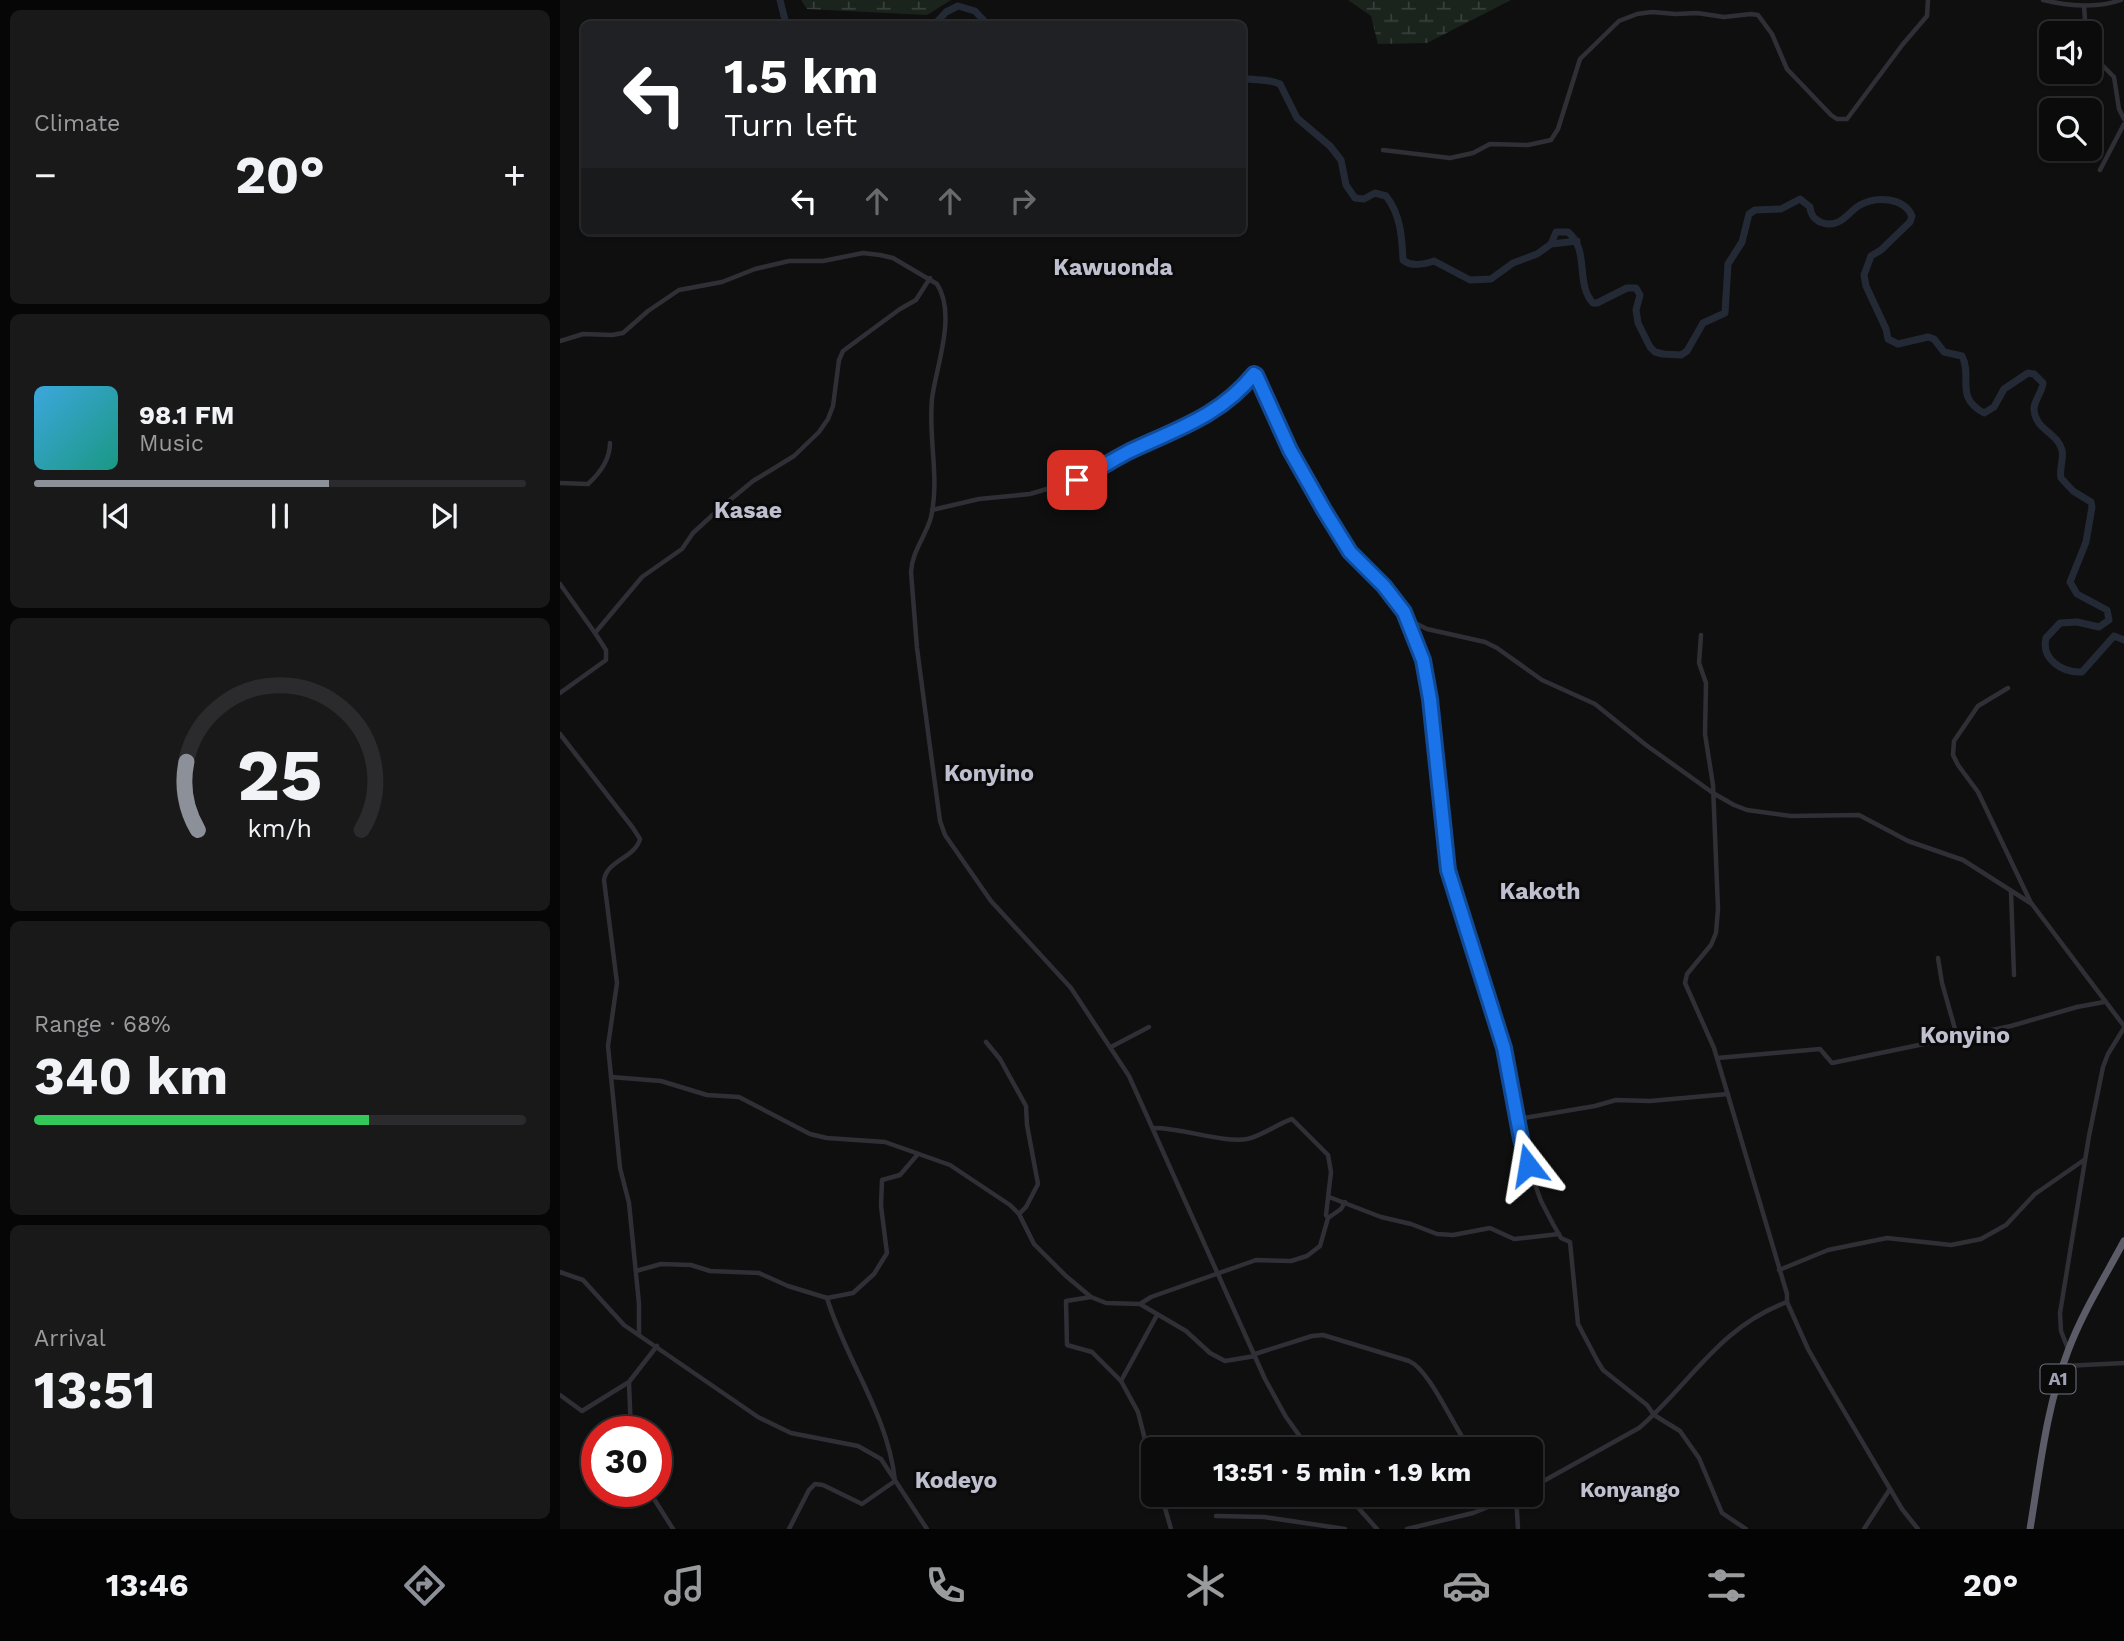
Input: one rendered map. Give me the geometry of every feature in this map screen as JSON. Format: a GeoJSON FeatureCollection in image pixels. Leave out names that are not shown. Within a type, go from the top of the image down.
{"type":"FeatureCollection","features":[{"type":"Feature","properties":{"kind":"highway","name":"A1"},"geometry":{"type":"LineString","coordinates":[[2030,1529],[2049,1414],[2068,1349],[2124,1241]]}},
{"type":"Feature","properties":{"kind":"street"},"geometry":{"type":"LineString","coordinates":[[1383,150],[1450,158],[1473,153],[1490,144],[1528,145],[1551,140],[1559,129],[1582,55],[1619,21],[1652,12],[1697,13],[1724,17],[1758,15],[1772,34],[1787,69],[1831,115],[1837,119],[1847,119],[1927,16],[1928,0]]}},
{"type":"Feature","properties":{"kind":"street"},"geometry":{"type":"LineString","coordinates":[[2043,0],[2084,6],[2121,0]]}},
{"type":"Feature","properties":{"kind":"street"},"geometry":{"type":"LineString","coordinates":[[2084,6],[2085,21]]}},
{"type":"Feature","properties":{"kind":"street"},"geometry":{"type":"LineString","coordinates":[[2100,170],[2124,121],[2112,74],[2102,64]]}},
{"type":"Feature","properties":{"kind":"street"},"geometry":{"type":"LineString","coordinates":[[560,341],[583,334],[623,333],[648,311],[679,290],[722,282],[755,269],[789,261],[823,261],[871,253],[893,258],[930,278],[941,289],[943,342],[932,399],[932,510],[912,559],[911,572],[917,648],[943,829],[962,863],[991,901],[1060,975],[1129,1076],[1276,1400],[1301,1437]]}},
{"type":"Feature","properties":{"kind":"street"},"geometry":{"type":"LineString","coordinates":[[595,633],[652,568],[682,549],[694,533],[753,481],[794,456],[808,444],[828,419],[843,351],[862,339],[880,322],[916,300],[930,278]]}},
{"type":"Feature","properties":{"kind":"street"},"geometry":{"type":"LineString","coordinates":[[932,510],[979,499],[1037,493],[1077,480],[1128,452],[1201,420],[1236,394],[1255,374],[1300,470],[1337,533],[1350,552],[1384,586],[1407,619],[1423,660],[1430,699],[1448,870],[1504,1048],[1528,1165],[1541,1201],[1559,1234],[1572,1246],[1577,1317],[1581,1330],[1603,1370],[1637,1396],[1654,1415],[1680,1431],[1692,1446],[1722,1513],[1746,1529]]}},
{"type":"Feature","properties":{"kind":"street"},"geometry":{"type":"LineString","coordinates":[[560,483],[588,484],[598,475],[610,450],[610,443]]}},
{"type":"Feature","properties":{"kind":"street"},"geometry":{"type":"LineString","coordinates":[[560,584],[606,650],[606,660],[560,693]]}},
{"type":"Feature","properties":{"kind":"street"},"geometry":{"type":"LineString","coordinates":[[1407,619],[1427,629],[1497,648],[1542,680],[1595,704],[1713,793],[1747,810],[1803,816],[1849,814],[1868,817],[1908,841],[1963,860],[2032,904]]}},
{"type":"Feature","properties":{"kind":"street"},"geometry":{"type":"LineString","coordinates":[[1701,635],[1699,663],[1706,683],[1705,734],[1713,793],[1718,909],[1716,933],[1706,953],[1687,974],[1685,983],[1717,1058],[1787,1294],[1787,1302],[1814,1361],[1890,1489],[1918,1529]]}},
{"type":"Feature","properties":{"kind":"street"},"geometry":{"type":"LineString","coordinates":[[2008,688],[1978,706],[1954,741],[1956,762],[1978,792],[2032,904],[2124,1027],[2103,1068],[2084,1160],[2060,1313],[2061,1331],[2068,1349]]}},
{"type":"Feature","properties":{"kind":"street"},"geometry":{"type":"LineString","coordinates":[[560,733],[640,839],[636,849],[605,874],[604,888],[617,983],[609,1032],[611,1077],[620,1168],[629,1203],[639,1335]]}},
{"type":"Feature","properties":{"kind":"street"},"geometry":{"type":"LineString","coordinates":[[2011,891],[2014,975]]}},
{"type":"Feature","properties":{"kind":"street"},"geometry":{"type":"LineString","coordinates":[[1938,958],[1957,1036]]}},
{"type":"Feature","properties":{"kind":"street"},"geometry":{"type":"LineString","coordinates":[[1717,1058],[1820,1049],[1832,1063],[2011,1026],[2104,1002]]}},
{"type":"Feature","properties":{"kind":"street"},"geometry":{"type":"LineString","coordinates":[[1111,1047],[1149,1027]]}},
{"type":"Feature","properties":{"kind":"street"},"geometry":{"type":"LineString","coordinates":[[986,1042],[1000,1059],[1026,1106],[1038,1184],[1026,1207],[1019,1214]]}},
{"type":"Feature","properties":{"kind":"street"},"geometry":{"type":"LineString","coordinates":[[611,1077],[661,1081],[707,1095],[739,1097],[810,1134],[827,1138],[885,1142],[950,1165],[1010,1205],[1019,1214],[1034,1244],[1091,1297],[1106,1303],[1140,1304],[1186,1331],[1210,1353],[1224,1361],[1323,1335],[1417,1364],[1461,1437]]}},
{"type":"Feature","properties":{"kind":"street"},"geometry":{"type":"LineString","coordinates":[[1518,1119],[1616,1100],[1650,1101],[1728,1094]]}},
{"type":"Feature","properties":{"kind":"street"},"geometry":{"type":"LineString","coordinates":[[1140,1304],[1151,1297],[1255,1260],[1291,1261],[1307,1256],[1320,1246],[1328,1219],[1326,1215],[1331,1172],[1328,1154],[1292,1119],[1248,1139],[1177,1128],[1154,1128]]}},
{"type":"Feature","properties":{"kind":"street"},"geometry":{"type":"LineString","coordinates":[[636,1271],[661,1264],[691,1265],[710,1271],[759,1273],[788,1286],[827,1298],[853,1293],[874,1274],[887,1253],[886,1227],[881,1206],[882,1180],[900,1175],[918,1154]]}},
{"type":"Feature","properties":{"kind":"street"},"geometry":{"type":"LineString","coordinates":[[1779,1270],[1828,1250],[1886,1238],[1951,1245],[1981,1239],[2006,1225],[2035,1194],[2084,1160]]}},
{"type":"Feature","properties":{"kind":"street"},"geometry":{"type":"LineString","coordinates":[[1329,1197],[1437,1234],[1453,1235],[1490,1228],[1514,1239],[1559,1234]]}},
{"type":"Feature","properties":{"kind":"street"},"geometry":{"type":"LineString","coordinates":[[1328,1219],[1341,1209],[1345,1202]]}},
{"type":"Feature","properties":{"kind":"street"},"geometry":{"type":"LineString","coordinates":[[560,1272],[583,1280],[624,1325],[758,1418],[791,1433],[858,1446],[881,1459],[927,1529]]}},
{"type":"Feature","properties":{"kind":"street"},"geometry":{"type":"LineString","coordinates":[[1091,1297],[1066,1301],[1067,1345],[1092,1352],[1121,1381],[1138,1412],[1144,1437]]}},
{"type":"Feature","properties":{"kind":"street"},"geometry":{"type":"LineString","coordinates":[[827,1298],[836,1328],[859,1372],[887,1437],[892,1452],[895,1481]]}},
{"type":"Feature","properties":{"kind":"street"},"geometry":{"type":"LineString","coordinates":[[1543,1482],[1618,1442],[1654,1415],[1695,1367],[1733,1332],[1751,1318],[1787,1302]]}},
{"type":"Feature","properties":{"kind":"street"},"geometry":{"type":"LineString","coordinates":[[1121,1381],[1157,1315]]}},
{"type":"Feature","properties":{"kind":"street"},"geometry":{"type":"LineString","coordinates":[[560,1395],[582,1411],[629,1382],[657,1346]]}},
{"type":"Feature","properties":{"kind":"street"},"geometry":{"type":"LineString","coordinates":[[2063,1366],[2124,1363]]}},
{"type":"Feature","properties":{"kind":"street"},"geometry":{"type":"LineString","coordinates":[[629,1382],[630,1416]]}},
{"type":"Feature","properties":{"kind":"street"},"geometry":{"type":"LineString","coordinates":[[789,1529],[809,1490],[815,1484],[823,1485],[862,1504],[895,1481]]}},
{"type":"Feature","properties":{"kind":"street"},"geometry":{"type":"LineString","coordinates":[[1864,1529],[1890,1489]]}},
{"type":"Feature","properties":{"kind":"street"},"geometry":{"type":"LineString","coordinates":[[659,1507],[673,1529]]}},
{"type":"Feature","properties":{"kind":"street"},"geometry":{"type":"LineString","coordinates":[[1165,1507],[1171,1529]]}},
{"type":"Feature","properties":{"kind":"street"},"geometry":{"type":"LineString","coordinates":[[1358,1507],[1377,1529]]}},
{"type":"Feature","properties":{"kind":"street"},"geometry":{"type":"LineString","coordinates":[[1407,1529],[1488,1507]]}},
{"type":"Feature","properties":{"kind":"street"},"geometry":{"type":"LineString","coordinates":[[1518,1507],[1518,1529]]}},
{"type":"Feature","properties":{"kind":"street"},"geometry":{"type":"LineString","coordinates":[[1216,1516],[1264,1517],[1345,1529]]}},
{"type":"Feature","properties":{"kind":"green space"},"geometry":{"type":"Polygon","coordinates":[[[801,0],[951,0],[927,15],[807,9],[801,0]]]}},
{"type":"Feature","properties":{"kind":"green space"},"geometry":{"type":"Polygon","coordinates":[[[1348,0],[1511,0],[1427,43],[1378,44],[1371,16],[1348,0]]]}},
{"type":"Feature","properties":{"kind":"waterway"},"geometry":{"type":"LineString","coordinates":[[780,0],[785,21]]}},
{"type":"Feature","properties":{"kind":"waterway"},"geometry":{"type":"LineString","coordinates":[[938,21],[946,12],[958,6],[975,11],[984,21]]}},
{"type":"Feature","properties":{"kind":"waterway"},"geometry":{"type":"LineString","coordinates":[[1246,78],[1280,84],[1297,118],[1330,146],[1341,160],[1346,185],[1355,198],[1364,199],[1375,193],[1386,196],[1398,219],[1403,260],[1406,262],[1418,264],[1434,261],[1470,280],[1491,279],[1513,263],[1537,254],[1551,244],[1556,232],[1568,232],[1579,248],[1585,286],[1593,303],[1627,288],[1636,288],[1640,295],[1636,310],[1638,323],[1650,347],[1663,354],[1681,355],[1687,351],[1703,323],[1725,313],[1728,264],[1742,242],[1749,214],[1755,210],[1781,209],[1800,199],[1810,207],[1817,220],[1832,224],[1866,202],[1889,200],[1903,205],[1912,216],[1910,222],[1871,256],[1864,275],[1888,339],[1898,344],[1928,337],[1934,339],[1944,352],[1962,356],[1969,400],[1984,413],[1994,407],[2004,389],[2028,373],[2034,374],[2043,383],[2034,406],[2035,416],[2056,439],[2062,450],[2061,478],[2073,491],[2091,502],[2086,542],[2070,582],[2077,594],[2107,610],[2109,620],[2099,627],[2077,622],[2060,623],[2046,638],[2045,646],[2050,658],[2067,670],[2082,672],[2114,636],[2124,640]]}},
{"type":"Feature","properties":{"kind":"waterway"},"geometry":{"type":"LineString","coordinates":[[1551,244],[1577,241]]}},
{"type":"Feature","properties":{"kind":"district","name":"Kawuonda"},"geometry":{"type":"Point","coordinates":[1113,267]}},
{"type":"Feature","properties":{"kind":"district","name":"Kasae"},"geometry":{"type":"Point","coordinates":[748,510]}},
{"type":"Feature","properties":{"kind":"district","name":"Konyino"},"geometry":{"type":"Point","coordinates":[989,773]}},
{"type":"Feature","properties":{"kind":"district","name":"Kakoth"},"geometry":{"type":"Point","coordinates":[1540,891]}},
{"type":"Feature","properties":{"kind":"district","name":"Konyino"},"geometry":{"type":"Point","coordinates":[1965,1035]}},
{"type":"Feature","properties":{"kind":"district","name":"Kodeyo"},"geometry":{"type":"Point","coordinates":[956,1480]}},
{"type":"Feature","properties":{"kind":"district","name":"Konyango"},"geometry":{"type":"Point","coordinates":[1630,1490]}},
{"type":"Feature","properties":{"kind":"route"},"geometry":{"type":"LineString","coordinates":[[1077,480],[1128,452],[1201,420],[1256,375],[1300,470],[1354,558],[1384,586],[1404,612],[1423,660],[1434,727],[1436,772],[1441,795],[1448,870],[1504,1048],[1528,1165]]}}]}
